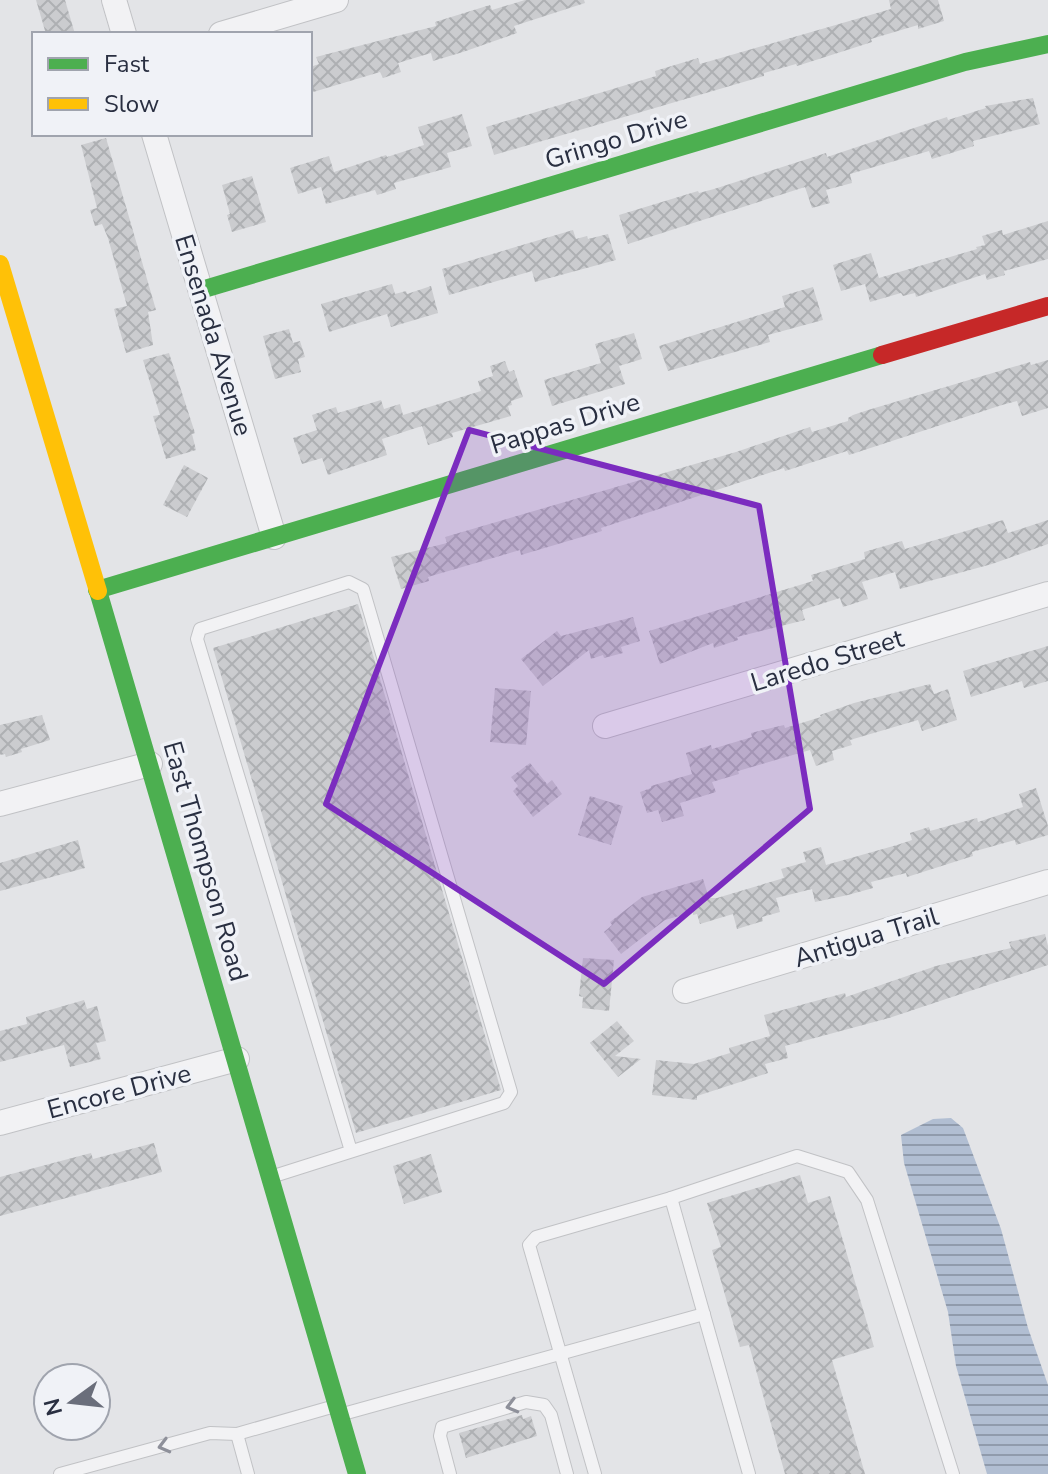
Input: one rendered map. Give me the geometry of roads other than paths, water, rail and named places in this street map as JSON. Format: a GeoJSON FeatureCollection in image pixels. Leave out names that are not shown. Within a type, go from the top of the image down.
{"type":"FeatureCollection","features":[{"type":"Feature","properties":{"kind":"street"},"geometry":{"type":"LineString","coordinates":[[114,0],[123,32]]}},
{"type":"Feature","properties":{"kind":"street"},"geometry":{"type":"LineString","coordinates":[[228,32],[336,0]]}},
{"type":"Feature","properties":{"kind":"street","name":"Gringo Drive"},"geometry":{"type":"LineString","coordinates":[[201,290],[965,62],[1048,44]]}},
{"type":"Feature","properties":{"kind":"street","name":"Ensenada Avenue"},"geometry":{"type":"LineString","coordinates":[[155,136],[274,537]]}},
{"type":"Feature","properties":{"kind":"street","name":"East Thompson Road"},"geometry":{"type":"LineString","coordinates":[[0,264],[357,1474]]}},
{"type":"Feature","properties":{"kind":"street","name":"Pappas Drive"},"geometry":{"type":"LineString","coordinates":[[97,590],[1048,306]]}},
{"type":"Feature","properties":{"kind":"street","name":"Laredo Street"},"geometry":{"type":"LineString","coordinates":[[605,726],[1048,594]]}},
{"type":"Feature","properties":{"kind":"street"},"geometry":{"type":"LineString","coordinates":[[0,804],[150,764]]}},
{"type":"Feature","properties":{"kind":"street","name":"Antigua Trail"},"geometry":{"type":"LineString","coordinates":[[685,991],[1048,882]]}},
{"type":"Feature","properties":{"kind":"street","name":"Encore Drive"},"geometry":{"type":"LineString","coordinates":[[0,1123],[237,1059]]}},
{"type":"Feature","properties":{"kind":"lane"},"geometry":{"type":"LineString","coordinates":[[271,1177],[504,1103],[511,1092],[363,589],[349,582],[200,629],[197,639],[351,1151]]}},
{"type":"Feature","properties":{"kind":"lane"},"geometry":{"type":"LineString","coordinates":[[595,1474],[529,1245],[536,1237],[671,1198],[797,1156],[848,1172],[867,1200],[953,1474]]}},
{"type":"Feature","properties":{"kind":"lane"},"geometry":{"type":"LineString","coordinates":[[671,1198],[749,1474]]}},
{"type":"Feature","properties":{"kind":"lane"},"geometry":{"type":"LineString","coordinates":[[60,1474],[93,1469],[210,1433],[237,1434],[561,1355],[704,1314]]}},
{"type":"Feature","properties":{"kind":"lane"},"geometry":{"type":"LineString","coordinates":[[450,1474],[440,1436],[442,1427],[535,1401],[544,1405],[551,1415],[567,1474]]}},
{"type":"Feature","properties":{"kind":"lane"},"geometry":{"type":"LineString","coordinates":[[237,1434],[248,1474]]}},
{"type":"Feature","properties":{"kind":"water"},"geometry":{"type":"Polygon","coordinates":[[[951,1118],[963,1128],[1001,1229],[1028,1328],[1048,1385],[1048,1474],[987,1474],[956,1366],[948,1312],[904,1163],[901,1135],[933,1119],[951,1118]]]}}]}
